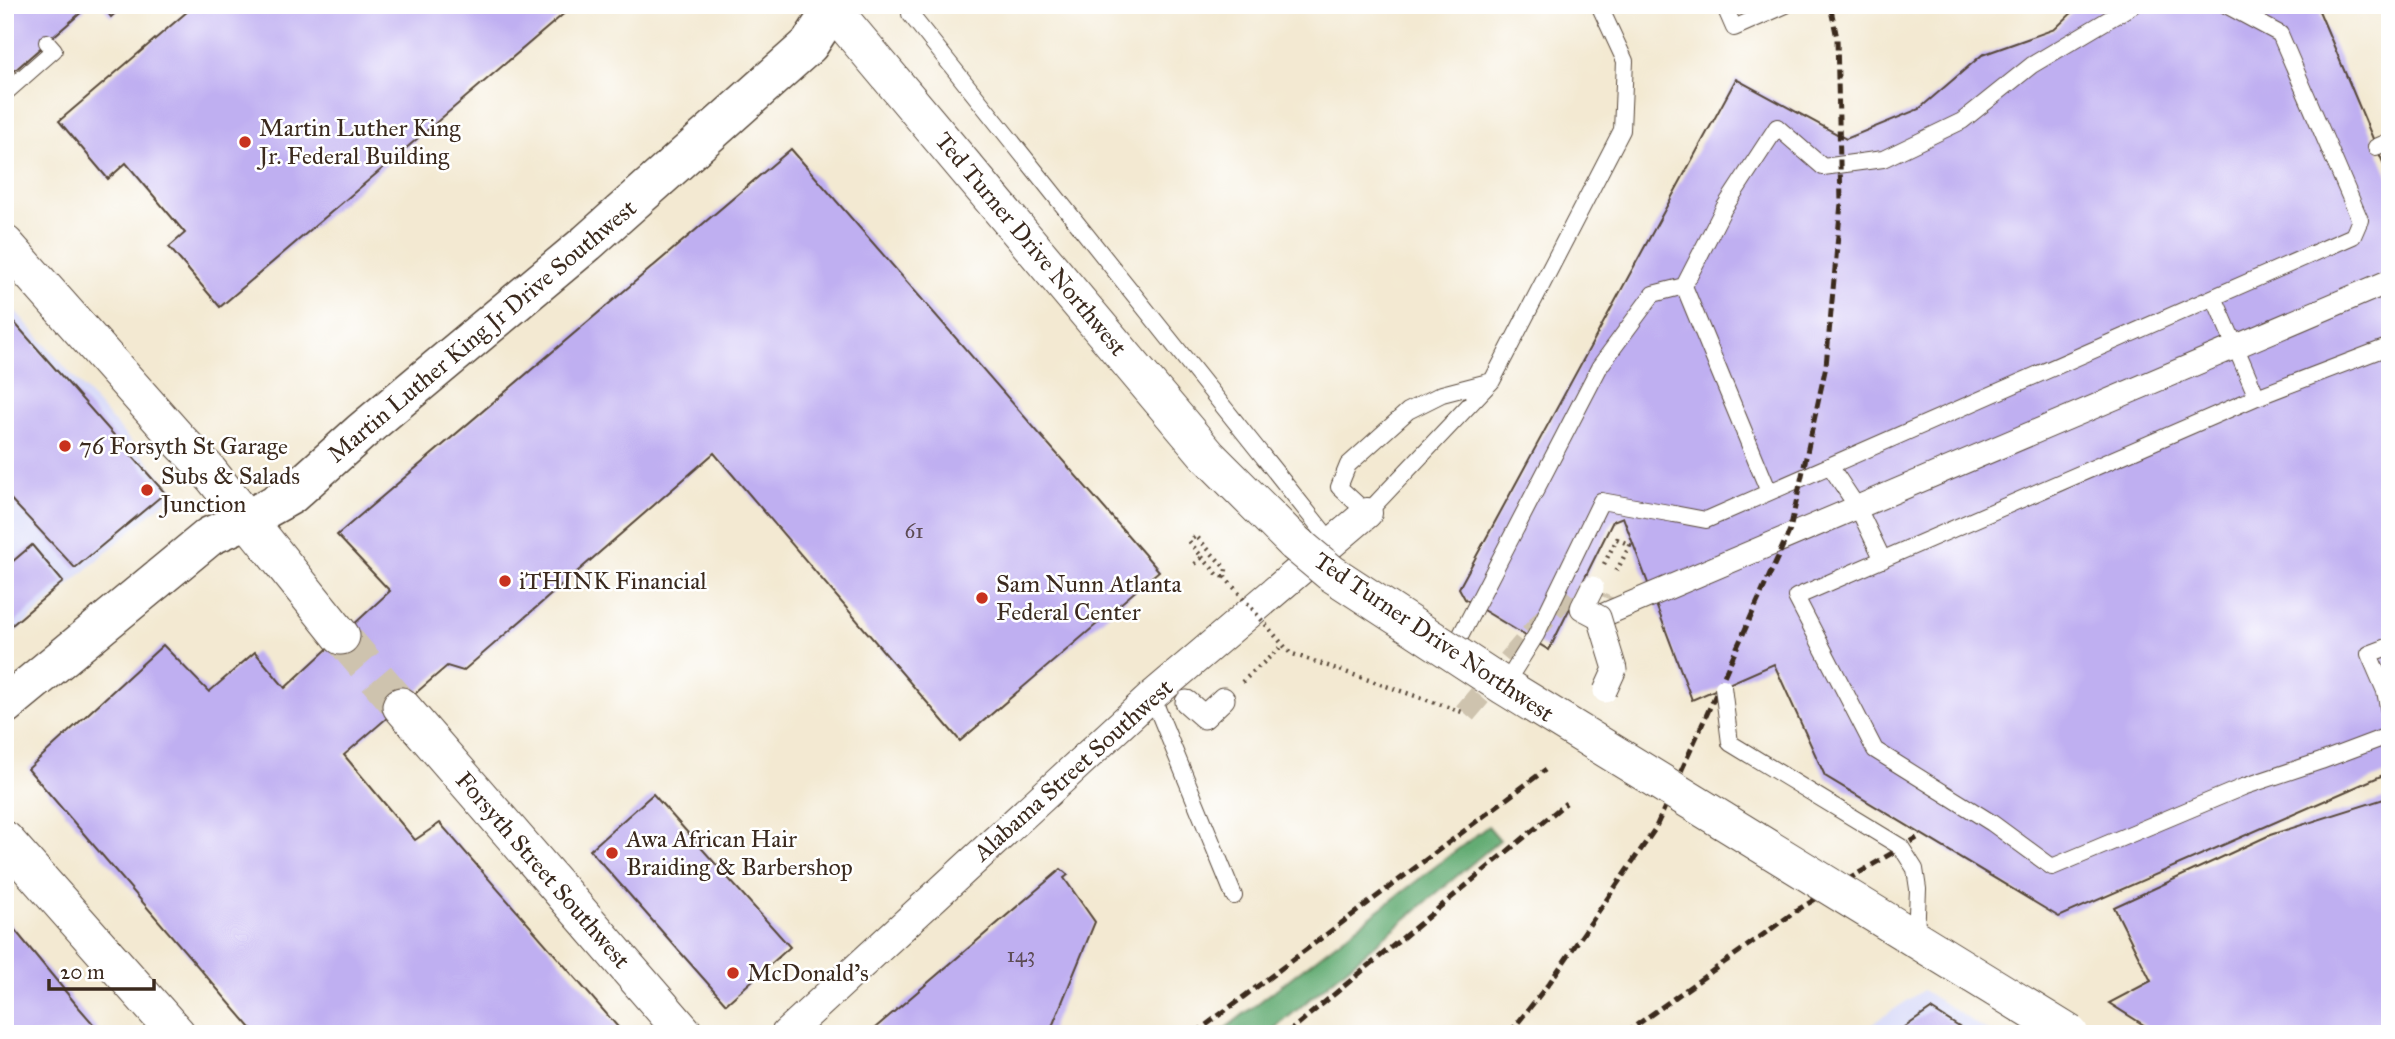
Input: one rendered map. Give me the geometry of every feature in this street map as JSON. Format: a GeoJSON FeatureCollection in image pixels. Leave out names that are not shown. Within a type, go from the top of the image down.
{"type":"FeatureCollection","features":[{"type":"Feature","properties":{"kind":"main road","name":"Martin Luther King Jr Drive Southwest"},"geometry":{"type":"LineString","coordinates":[[5,705],[210,536],[291,495],[361,432],[587,243],[809,45],[832,6]]}},
{"type":"Feature","properties":{"kind":"street","name":"Ted Turner Drive Northwest"},"geometry":{"type":"LineString","coordinates":[[832,6],[1208,456],[1238,488],[1331,573],[1504,686],[2070,1034]]}},
{"type":"Feature","properties":{"kind":"street"},"geometry":{"type":"LineString","coordinates":[[5,244],[206,468],[341,636]]}},
{"type":"Feature","properties":{"kind":"street"},"geometry":{"type":"LineString","coordinates":[[1600,617],[2390,281]]}},
{"type":"Feature","properties":{"kind":"street","name":"Alabama Street Southwest"},"geometry":{"type":"LineString","coordinates":[[786,1034],[1152,696],[1367,513]]}},
{"type":"Feature","properties":{"kind":"street"},"geometry":{"type":"LineString","coordinates":[[1592,588],[1582,608],[1600,617],[1615,668],[1605,691]]}},
{"type":"Feature","properties":{"kind":"street"},"geometry":{"type":"LineString","coordinates":[[1187,702],[1204,717],[1223,699]]}},
{"type":"Feature","properties":{"kind":"street","name":"Forsyth Street Southwest"},"geometry":{"type":"LineString","coordinates":[[401,706],[685,1034]]}},
{"type":"Feature","properties":{"kind":"street"},"geometry":{"type":"LineString","coordinates":[[5,839],[177,1034]]}},
{"type":"Feature","properties":{"kind":"lane"},"geometry":{"type":"LineString","coordinates":[[920,5],[910,14],[1333,544]]}},
{"type":"Feature","properties":{"kind":"lane"},"geometry":{"type":"LineString","coordinates":[[1492,381],[1442,394],[1408,411],[1348,465],[1339,487],[1367,513],[1492,381],[1622,130],[1625,61],[1599,5]]}},
{"type":"Feature","properties":{"kind":"lane"},"geometry":{"type":"LineString","coordinates":[[1724,5],[1734,29],[1786,5]]}},
{"type":"Feature","properties":{"kind":"lane"},"geometry":{"type":"LineString","coordinates":[[1452,652],[1600,366],[1653,294],[1684,286],[1724,208],[1777,127],[1822,167],[1883,159],[1962,121],[2032,65],[2133,5]]}},
{"type":"Feature","properties":{"kind":"lane"},"geometry":{"type":"LineString","coordinates":[[1504,686],[1536,635],[1601,501],[1706,520],[2353,236],[2360,220],[2280,34],[2226,5]]}},
{"type":"Feature","properties":{"kind":"lane"},"geometry":{"type":"LineString","coordinates":[[5,93],[54,50],[47,42]]}},
{"type":"Feature","properties":{"kind":"lane"},"geometry":{"type":"LineString","coordinates":[[1684,286],[1769,492]]}},
{"type":"Feature","properties":{"kind":"lane"},"geometry":{"type":"LineString","coordinates":[[2214,297],[2257,397]]}},
{"type":"Feature","properties":{"kind":"lane"},"geometry":{"type":"LineString","coordinates":[[2390,346],[2257,397],[1796,597],[1875,750],[1992,822],[2052,867],[2243,787],[2390,735]]}},
{"type":"Feature","properties":{"kind":"lane"},"geometry":{"type":"LineString","coordinates":[[1830,466],[1858,508],[1883,560]]}},
{"type":"Feature","properties":{"kind":"lane"},"geometry":{"type":"LineString","coordinates":[[2390,646],[2369,654],[2385,691],[2390,717]]}},
{"type":"Feature","properties":{"kind":"lane"},"geometry":{"type":"LineString","coordinates":[[1723,687],[1730,743],[1901,847],[1915,869],[1917,879],[1916,939]]}},
{"type":"Feature","properties":{"kind":"lane"},"geometry":{"type":"LineString","coordinates":[[1152,696],[1234,896]]}},
{"type":"Feature","properties":{"kind":"path"},"geometry":{"type":"LineString","coordinates":[[1225,577],[1226,569],[1196,536],[1189,541],[1218,575],[1225,577],[1290,653],[1465,713]]}},
{"type":"Feature","properties":{"kind":"path"},"geometry":{"type":"LineString","coordinates":[[1195,564],[1202,557]]}},
{"type":"Feature","properties":{"kind":"path"},"geometry":{"type":"LineString","coordinates":[[1223,699],[1283,645]]}},
{"type":"Feature","properties":{"kind":"shaded area","name":"76 Forsyth St Garage"},"geometry":{"type":"Polygon","coordinates":[[[5,299],[175,492],[5,641],[5,299]]]}},
{"type":"Feature","properties":{"kind":"shaded area"},"geometry":{"type":"Polygon","coordinates":[[[1923,990],[1992,1034],[1857,1034],[1923,990]]]}},
{"type":"Feature","properties":{"kind":"green space"},"geometry":{"type":"Polygon","coordinates":[[[1488,826],[1500,840],[1268,1034],[1218,1034],[1488,826]]]}},
{"type":"Feature","properties":{"kind":"building"},"geometry":{"type":"Polygon","coordinates":[[[5,5],[82,5],[85,9],[5,79],[5,5]]]}},
{"type":"Feature","properties":{"kind":"building"},"geometry":{"type":"Polygon","coordinates":[[[102,5],[124,5],[111,17],[102,5]]]}},
{"type":"Feature","properties":{"kind":"building","name":"Martin Luther King Jr. Federal Building"},"geometry":{"type":"Polygon","coordinates":[[[195,5],[574,5],[220,307],[169,247],[185,233],[126,163],[108,179],[59,121],[195,5]]]}},
{"type":"Feature","properties":{"kind":"building"},"geometry":{"type":"Polygon","coordinates":[[[2080,5],[2317,6],[2390,179],[2390,772],[2059,917],[1825,776],[1774,664],[1692,700],[1623,517],[1613,521],[1549,650],[1465,599],[1459,588],[1736,79],[1846,139],[1919,109],[1982,55],[2055,29],[2080,5]]]}},
{"type":"Feature","properties":{"kind":"building","name":"Sam Nunn Atlanta Federal Center"},"geometry":{"type":"Polygon","coordinates":[[[791,149],[1159,571],[960,741],[714,453],[463,671],[447,666],[344,755],[415,840],[440,823],[624,1034],[256,1034],[28,769],[163,645],[209,692],[255,652],[285,688],[390,591],[337,535],[791,149]]]}},
{"type":"Feature","properties":{"kind":"building","name":"76 Forsyth St Garage"},"geometry":{"type":"Polygon","coordinates":[[[5,312],[165,493],[75,568],[5,493],[5,312]]]}},
{"type":"Feature","properties":{"kind":"building"},"geometry":{"type":"Polygon","coordinates":[[[32,545],[63,582],[5,631],[5,568],[32,545]]]}},
{"type":"Feature","properties":{"kind":"building"},"geometry":{"type":"Polygon","coordinates":[[[653,794],[790,947],[726,1004],[590,850],[653,794]]]}},
{"type":"Feature","properties":{"kind":"building"},"geometry":{"type":"Polygon","coordinates":[[[2390,797],[2390,1034],[2158,1034],[2109,1003],[2151,981],[2114,907],[2270,835],[2390,797]]]}},
{"type":"Feature","properties":{"kind":"building"},"geometry":{"type":"Polygon","coordinates":[[[1061,869],[1068,875],[1064,878],[1095,922],[1049,1034],[868,1034],[1061,869]]]}},
{"type":"Feature","properties":{"kind":"building"},"geometry":{"type":"Polygon","coordinates":[[[5,918],[75,1003],[102,1034],[5,1034],[5,918]]]}},
{"type":"Feature","properties":{"kind":"building"},"geometry":{"type":"Polygon","coordinates":[[[1931,1009],[1970,1034],[1895,1034],[1931,1009]]]}},
{"type":"Feature","properties":{"kind":"tunnel"},"geometry":{"type":"LineString","coordinates":[[1465,713],[1571,588],[1601,603],[1605,594]]}},
{"type":"Feature","properties":{"kind":"tunnel"},"geometry":{"type":"LineString","coordinates":[[341,636],[401,706]]}},
{"type":"Feature","properties":{"kind":"railway"},"geometry":{"type":"LineString","coordinates":[[1509,1034],[1550,982],[1655,829],[1790,530],[1826,366],[1841,203],[1837,38],[1830,5]]}},
{"type":"Feature","properties":{"kind":"railway"},"geometry":{"type":"LineString","coordinates":[[1194,1034],[1545,770]]}},
{"type":"Feature","properties":{"kind":"railway"},"geometry":{"type":"LineString","coordinates":[[1286,1034],[1566,803]]}},
{"type":"Feature","properties":{"kind":"railway"},"geometry":{"type":"LineString","coordinates":[[1624,1034],[1799,909],[1917,838]]}},
{"type":"Feature","properties":{"kind":"place","name":"Martin Luther King Jr. Federal Building"},"geometry":{"type":"Point","coordinates":[245,142]}},
{"type":"Feature","properties":{"kind":"place","name":"76 Forsyth St Garage"},"geometry":{"type":"Point","coordinates":[65,446]}},
{"type":"Feature","properties":{"kind":"place","name":"Subs & Salads Junction"},"geometry":{"type":"Point","coordinates":[147,490]}},
{"type":"Feature","properties":{"kind":"place","name":"iTHINK Financial"},"geometry":{"type":"Point","coordinates":[505,581]}},
{"type":"Feature","properties":{"kind":"place","name":"Sam Nunn Atlanta Federal Center"},"geometry":{"type":"Point","coordinates":[982,598]}},
{"type":"Feature","properties":{"kind":"place","name":"Awa African Hair Braiding & Barbershop"},"geometry":{"type":"Point","coordinates":[612,853]}},
{"type":"Feature","properties":{"kind":"place","name":"McDonald's"},"geometry":{"type":"Point","coordinates":[733,973]}}]}
